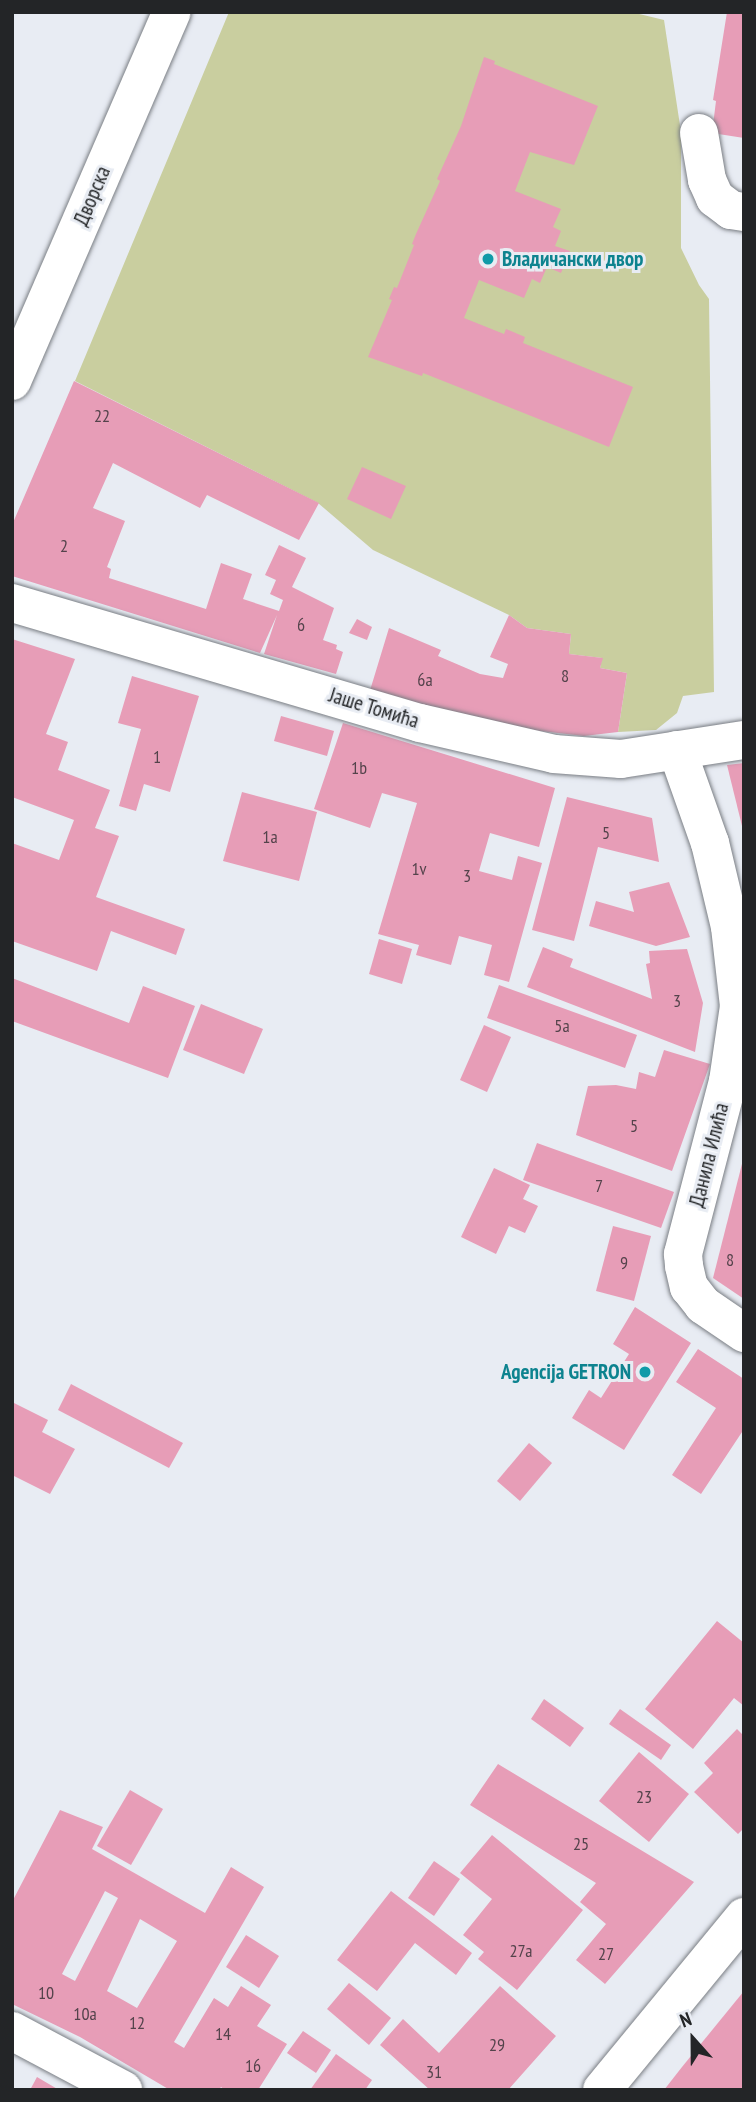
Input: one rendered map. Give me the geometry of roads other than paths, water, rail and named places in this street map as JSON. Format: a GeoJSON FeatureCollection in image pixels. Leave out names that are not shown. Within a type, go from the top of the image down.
{"type":"FeatureCollection","features":[{"type":"Feature","properties":{"kind":"street","name":"Дворска"},"geometry":{"type":"LineString","coordinates":[[12,381],[172,12]]}},
{"type":"Feature","properties":{"kind":"street"},"geometry":{"type":"LineString","coordinates":[[699,133],[707,180],[715,198],[731,210],[744,212]]}},
{"type":"Feature","properties":{"kind":"street","name":"Јаше Томића"},"geometry":{"type":"LineString","coordinates":[[12,603],[502,744],[591,759],[621,759],[744,740]]}},
{"type":"Feature","properties":{"kind":"street","name":"Данила Илића"},"geometry":{"type":"LineString","coordinates":[[677,750],[713,855],[730,927],[739,1006],[728,1081],[683,1254],[684,1266],[689,1287],[703,1305],[744,1333]]}},
{"type":"Feature","properties":{"kind":"street"},"geometry":{"type":"LineString","coordinates":[[602,2090],[744,1917]]}},
{"type":"Feature","properties":{"kind":"street"},"geometry":{"type":"LineString","coordinates":[[12,2031],[123,2090]]}},
{"type":"Feature","properties":{"kind":"place","name":"Владичански двор"},"geometry":{"type":"Point","coordinates":[488,259]}},
{"type":"Feature","properties":{"kind":"place","name":"Agencija GETRON"},"geometry":{"type":"Point","coordinates":[645,1372]}}]}
